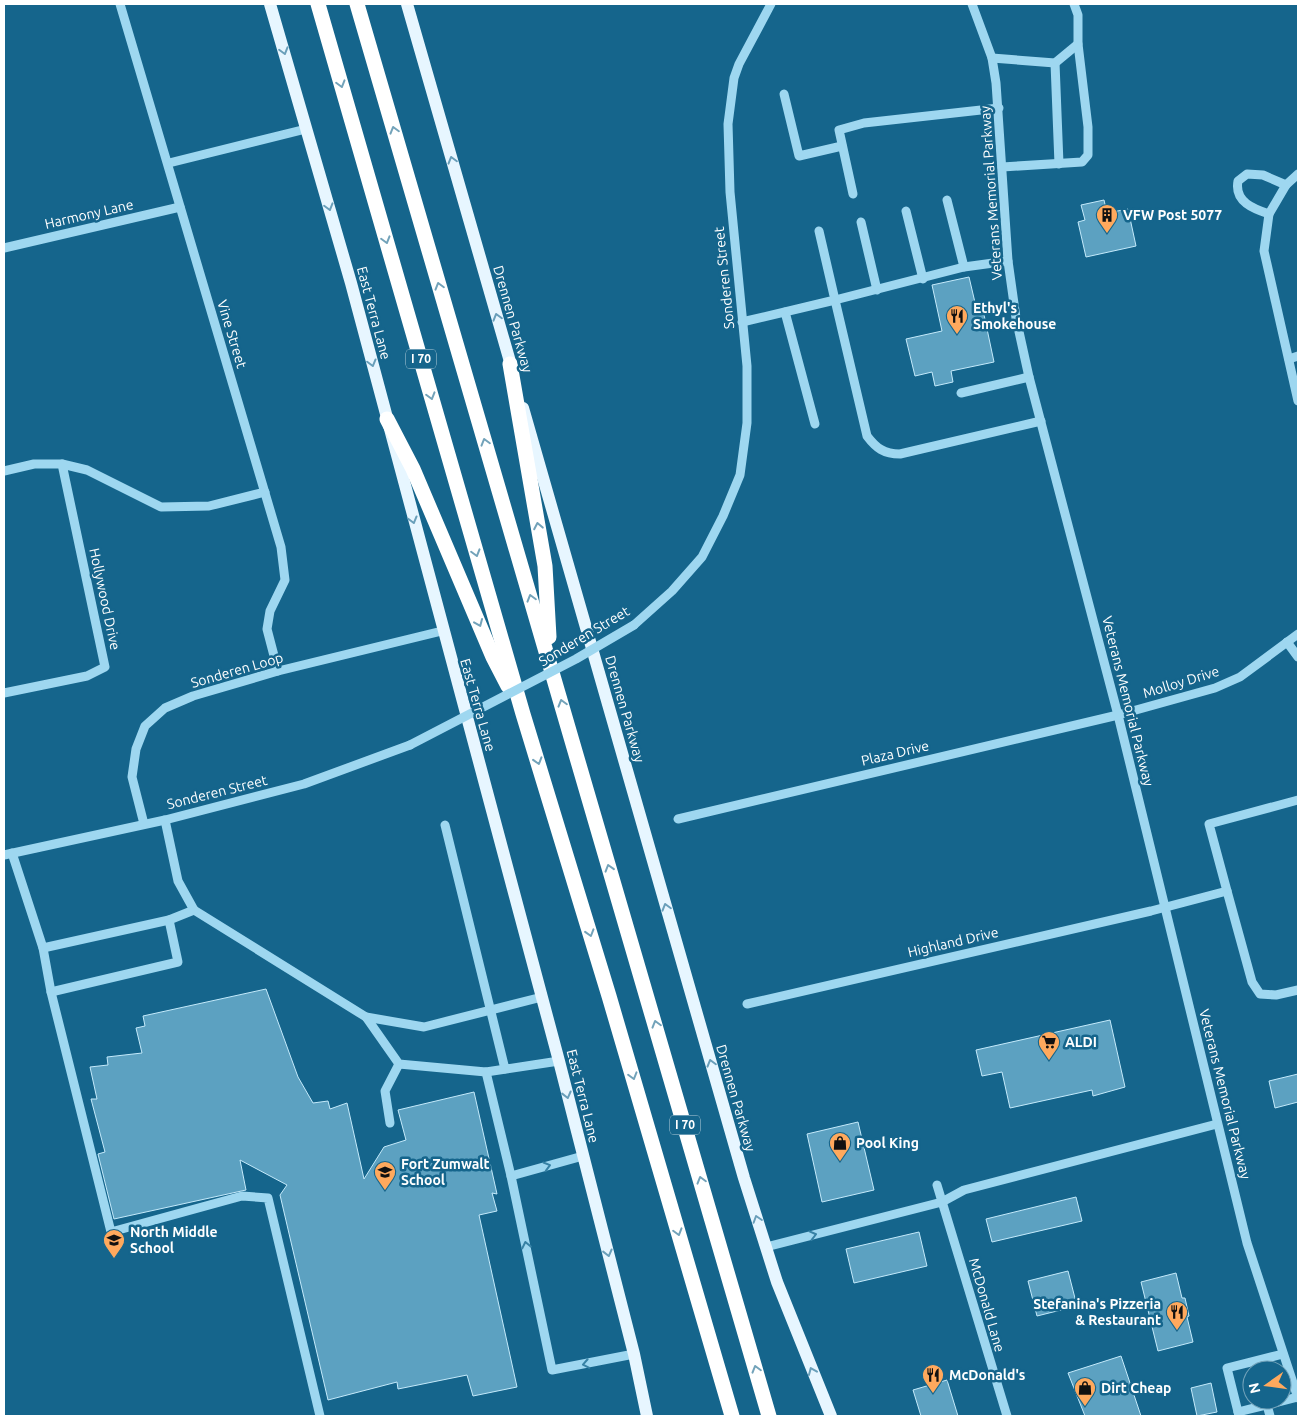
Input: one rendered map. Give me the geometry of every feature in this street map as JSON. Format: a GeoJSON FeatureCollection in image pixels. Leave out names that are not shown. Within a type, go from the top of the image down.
{"type":"FeatureCollection","features":[{"type":"Feature","properties":{"kind":"highway","name":"I 70"},"geometry":{"type":"LineString","coordinates":[[318,4],[523,714],[610,996],[732,1416]]}},
{"type":"Feature","properties":{"kind":"highway","name":"I 70"},"geometry":{"type":"LineString","coordinates":[[357,4],[769,1416]]}},
{"type":"Feature","properties":{"kind":"highway"},"geometry":{"type":"LineString","coordinates":[[510,364],[545,566],[550,661]]}},
{"type":"Feature","properties":{"kind":"highway"},"geometry":{"type":"LineString","coordinates":[[387,419],[413,469],[493,657],[523,714]]}},
{"type":"Feature","properties":{"kind":"main road","name":"East Terra Lane"},"geometry":{"type":"LineString","coordinates":[[270,4],[351,283],[442,631],[542,997],[634,1354],[647,1416]]}},
{"type":"Feature","properties":{"kind":"main road","name":"Drennen Parkway"},"geometry":{"type":"LineString","coordinates":[[407,4],[744,1178],[777,1282],[831,1416]]}},
{"type":"Feature","properties":{"kind":"street","name":"Vine Street"},"geometry":{"type":"LineString","coordinates":[[120,4],[169,163],[180,207],[281,547],[286,580],[270,611],[267,629],[278,671]]}},
{"type":"Feature","properties":{"kind":"street","name":"Sonderen Street"},"geometry":{"type":"LineString","coordinates":[[8,854],[166,820],[304,784],[410,745],[576,659],[634,626],[672,590],[702,556],[723,516],[740,476],[747,423],[747,366],[730,192],[728,124],[734,78],[739,64],[771,4]]}},
{"type":"Feature","properties":{"kind":"street","name":"Veterans Memorial Parkway"},"geometry":{"type":"LineString","coordinates":[[972,4],[992,58],[999,108],[1008,261],[1029,377],[1118,715],[1247,1243],[1298,1398]]}},
{"type":"Feature","properties":{"kind":"street"},"geometry":{"type":"LineString","coordinates":[[1002,167],[1082,162],[1088,155],[1088,127],[1078,44],[1078,15],[1074,4]]}},
{"type":"Feature","properties":{"kind":"street"},"geometry":{"type":"LineString","coordinates":[[992,58],[1055,63],[1078,44]]}},
{"type":"Feature","properties":{"kind":"street"},"geometry":{"type":"LineString","coordinates":[[1055,63],[1059,164]]}},
{"type":"Feature","properties":{"kind":"street"},"geometry":{"type":"LineString","coordinates":[[784,94],[799,156],[842,146]]}},
{"type":"Feature","properties":{"kind":"street"},"geometry":{"type":"LineString","coordinates":[[854,194],[838,130],[864,123],[999,108]]}},
{"type":"Feature","properties":{"kind":"street"},"geometry":{"type":"LineString","coordinates":[[169,163],[306,129]]}},
{"type":"Feature","properties":{"kind":"street"},"geometry":{"type":"LineString","coordinates":[[1270,214],[1252,208],[1244,202],[1239,195],[1238,181],[1247,174],[1263,175],[1286,185]]}},
{"type":"Feature","properties":{"kind":"street"},"geometry":{"type":"LineString","coordinates":[[1298,174],[1286,185],[1270,214],[1264,251],[1298,401]]}},
{"type":"Feature","properties":{"kind":"street"},"geometry":{"type":"LineString","coordinates":[[947,200],[964,267]]}},
{"type":"Feature","properties":{"kind":"street","name":"Harmony Lane"},"geometry":{"type":"LineString","coordinates":[[4,248],[180,207]]}},
{"type":"Feature","properties":{"kind":"street"},"geometry":{"type":"LineString","coordinates":[[906,211],[923,279]]}},
{"type":"Feature","properties":{"kind":"street"},"geometry":{"type":"LineString","coordinates":[[861,222],[877,290]]}},
{"type":"Feature","properties":{"kind":"street"},"geometry":{"type":"LineString","coordinates":[[819,231],[867,436],[875,446],[888,454],[900,454],[1041,421]]}},
{"type":"Feature","properties":{"kind":"street"},"geometry":{"type":"LineString","coordinates":[[742,322],[923,279],[964,267],[1008,261]]}},
{"type":"Feature","properties":{"kind":"street"},"geometry":{"type":"LineString","coordinates":[[785,312],[815,424]]}},
{"type":"Feature","properties":{"kind":"street"},"geometry":{"type":"LineString","coordinates":[[1288,359],[1298,356]]}},
{"type":"Feature","properties":{"kind":"street"},"geometry":{"type":"LineString","coordinates":[[961,393],[1029,377]]}},
{"type":"Feature","properties":{"kind":"street"},"geometry":{"type":"LineString","coordinates":[[4,470],[34,464],[62,464],[87,470],[161,507],[208,506],[265,492]]}},
{"type":"Feature","properties":{"kind":"street","name":"Hollywood Drive"},"geometry":{"type":"LineString","coordinates":[[4,693],[87,676],[105,667],[62,464]]}},
{"type":"Feature","properties":{"kind":"street","name":"Sonderen Loop"},"geometry":{"type":"LineString","coordinates":[[144,824],[132,777],[136,749],[145,726],[165,708],[193,696],[278,671],[442,631]]}},
{"type":"Feature","properties":{"kind":"street","name":"Molloy Drive"},"geometry":{"type":"LineString","coordinates":[[1118,715],[1215,688],[1240,676],[1298,634]]}},
{"type":"Feature","properties":{"kind":"street"},"geometry":{"type":"LineString","coordinates":[[1288,642],[1298,657]]}},
{"type":"Feature","properties":{"kind":"street","name":"Plaza Drive"},"geometry":{"type":"LineString","coordinates":[[678,818],[1118,715]]}},
{"type":"Feature","properties":{"kind":"street"},"geometry":{"type":"LineString","coordinates":[[1298,800],[1209,824],[1252,982],[1260,994],[1276,996],[1298,990]]}},
{"type":"Feature","properties":{"kind":"street"},"geometry":{"type":"LineString","coordinates":[[166,820],[178,880],[194,910],[366,1018],[399,1064],[486,1072],[559,1061]]}},
{"type":"Feature","properties":{"kind":"street"},"geometry":{"type":"LineString","coordinates":[[445,825],[492,1009],[505,1069]]}},
{"type":"Feature","properties":{"kind":"street"},"geometry":{"type":"LineString","coordinates":[[8,854],[43,948],[51,992],[111,1232],[242,1196],[268,1198],[320,1416]]}},
{"type":"Feature","properties":{"kind":"street","name":"Highland Drive"},"geometry":{"type":"LineString","coordinates":[[747,1004],[1166,908],[1227,891]]}},
{"type":"Feature","properties":{"kind":"street"},"geometry":{"type":"LineString","coordinates":[[43,948],[169,920],[194,910]]}},
{"type":"Feature","properties":{"kind":"street"},"geometry":{"type":"LineString","coordinates":[[51,992],[178,962],[169,920]]}},
{"type":"Feature","properties":{"kind":"street"},"geometry":{"type":"LineString","coordinates":[[366,1018],[424,1027],[542,997]]}},
{"type":"Feature","properties":{"kind":"street"},"geometry":{"type":"LineString","coordinates":[[390,1123],[385,1091],[399,1064]]}},
{"type":"Feature","properties":{"kind":"street"},"geometry":{"type":"LineString","coordinates":[[486,1072],[511,1176],[552,1370],[634,1354]]}},
{"type":"Feature","properties":{"kind":"street"},"geometry":{"type":"LineString","coordinates":[[766,1247],[942,1202],[964,1190],[1217,1124]]}},
{"type":"Feature","properties":{"kind":"street"},"geometry":{"type":"LineString","coordinates":[[511,1176],[583,1156]]}},
{"type":"Feature","properties":{"kind":"street","name":"McDonald Lane"},"geometry":{"type":"LineString","coordinates":[[937,1186],[1006,1416]]}},
{"type":"Feature","properties":{"kind":"street"},"geometry":{"type":"LineString","coordinates":[[1251,1410],[1239,1414],[1227,1368],[1284,1354]]}},
{"type":"Feature","properties":{"kind":"building","name":"VFW Post 5077"},"geometry":{"type":"Polygon","coordinates":[[[1104,200],[1107,213],[1128,209],[1136,246],[1086,257],[1078,222],[1085,220],[1081,205],[1104,200]]]}},
{"type":"Feature","properties":{"kind":"building","name":"Ethyl's Smokehouse"},"geometry":{"type":"Polygon","coordinates":[[[969,277],[977,311],[983,310],[994,362],[951,371],[953,382],[935,386],[932,372],[915,376],[906,339],[942,331],[932,285],[969,277]]]}},
{"type":"Feature","properties":{"kind":"building"},"geometry":{"type":"Polygon","coordinates":[[[266,989],[298,1077],[313,1103],[328,1101],[330,1109],[347,1103],[364,1179],[384,1147],[406,1140],[398,1110],[474,1092],[497,1194],[492,1193],[497,1211],[479,1215],[517,1387],[473,1396],[467,1375],[398,1389],[397,1382],[328,1400],[280,1195],[287,1185],[240,1160],[246,1190],[114,1219],[98,1154],[105,1152],[91,1099],[97,1099],[90,1067],[108,1065],[107,1057],[142,1053],[136,1028],[145,1026],[143,1016],[266,989]]]}},
{"type":"Feature","properties":{"kind":"building","name":"ALDI"},"geometry":{"type":"Polygon","coordinates":[[[1110,1020],[1125,1087],[1093,1096],[1092,1090],[1010,1108],[1002,1072],[982,1076],[976,1050],[1110,1020]]]}},
{"type":"Feature","properties":{"kind":"building"},"geometry":{"type":"Polygon","coordinates":[[[1298,1074],[1298,1102],[1275,1108],[1269,1081],[1298,1074]]]}},
{"type":"Feature","properties":{"kind":"building","name":"Pool King"},"geometry":{"type":"Polygon","coordinates":[[[858,1122],[874,1190],[822,1202],[807,1134],[858,1122]]]}},
{"type":"Feature","properties":{"kind":"building"},"geometry":{"type":"Polygon","coordinates":[[[1076,1197],[1082,1221],[992,1242],[986,1219],[1076,1197]]]}},
{"type":"Feature","properties":{"kind":"building"},"geometry":{"type":"Polygon","coordinates":[[[919,1232],[927,1266],[854,1283],[846,1249],[919,1232]]]}},
{"type":"Feature","properties":{"kind":"building"},"geometry":{"type":"Polygon","coordinates":[[[1068,1271],[1077,1306],[1037,1316],[1028,1281],[1068,1271]]]}},
{"type":"Feature","properties":{"kind":"building"},"geometry":{"type":"Polygon","coordinates":[[[1176,1273],[1182,1298],[1185,1298],[1193,1342],[1158,1351],[1141,1282],[1176,1273]]]}},
{"type":"Feature","properties":{"kind":"building"},"geometry":{"type":"Polygon","coordinates":[[[1121,1356],[1141,1416],[1085,1416],[1068,1373],[1121,1356]]]}},
{"type":"Feature","properties":{"kind":"building","name":"McDonald's"},"geometry":{"type":"Polygon","coordinates":[[[947,1380],[958,1416],[921,1416],[913,1390],[947,1380]]]}},
{"type":"Feature","properties":{"kind":"building"},"geometry":{"type":"Polygon","coordinates":[[[1211,1383],[1217,1412],[1197,1416],[1191,1388],[1211,1383]]]}},
{"type":"Feature","properties":{"kind":"place","name":"VFW Post 5077"},"geometry":{"type":"Point","coordinates":[1107,234]}},
{"type":"Feature","properties":{"kind":"place","name":"Ethyl's Smokehouse"},"geometry":{"type":"Point","coordinates":[957,335]}},
{"type":"Feature","properties":{"kind":"place","name":"ALDI"},"geometry":{"type":"Point","coordinates":[1049,1061]}},
{"type":"Feature","properties":{"kind":"place","name":"Pool King"},"geometry":{"type":"Point","coordinates":[840,1162]}},
{"type":"Feature","properties":{"kind":"place","name":"Fort Zumwalt School"},"geometry":{"type":"Point","coordinates":[385,1191]}},
{"type":"Feature","properties":{"kind":"place","name":"North Middle School"},"geometry":{"type":"Point","coordinates":[114,1259]}},
{"type":"Feature","properties":{"kind":"place","name":"Stefanina's Pizzeria & Restaurant"},"geometry":{"type":"Point","coordinates":[1177,1331]}},
{"type":"Feature","properties":{"kind":"place","name":"McDonald's"},"geometry":{"type":"Point","coordinates":[933,1394]}},
{"type":"Feature","properties":{"kind":"place","name":"Dirt Cheap"},"geometry":{"type":"Point","coordinates":[1085,1407]}}]}
